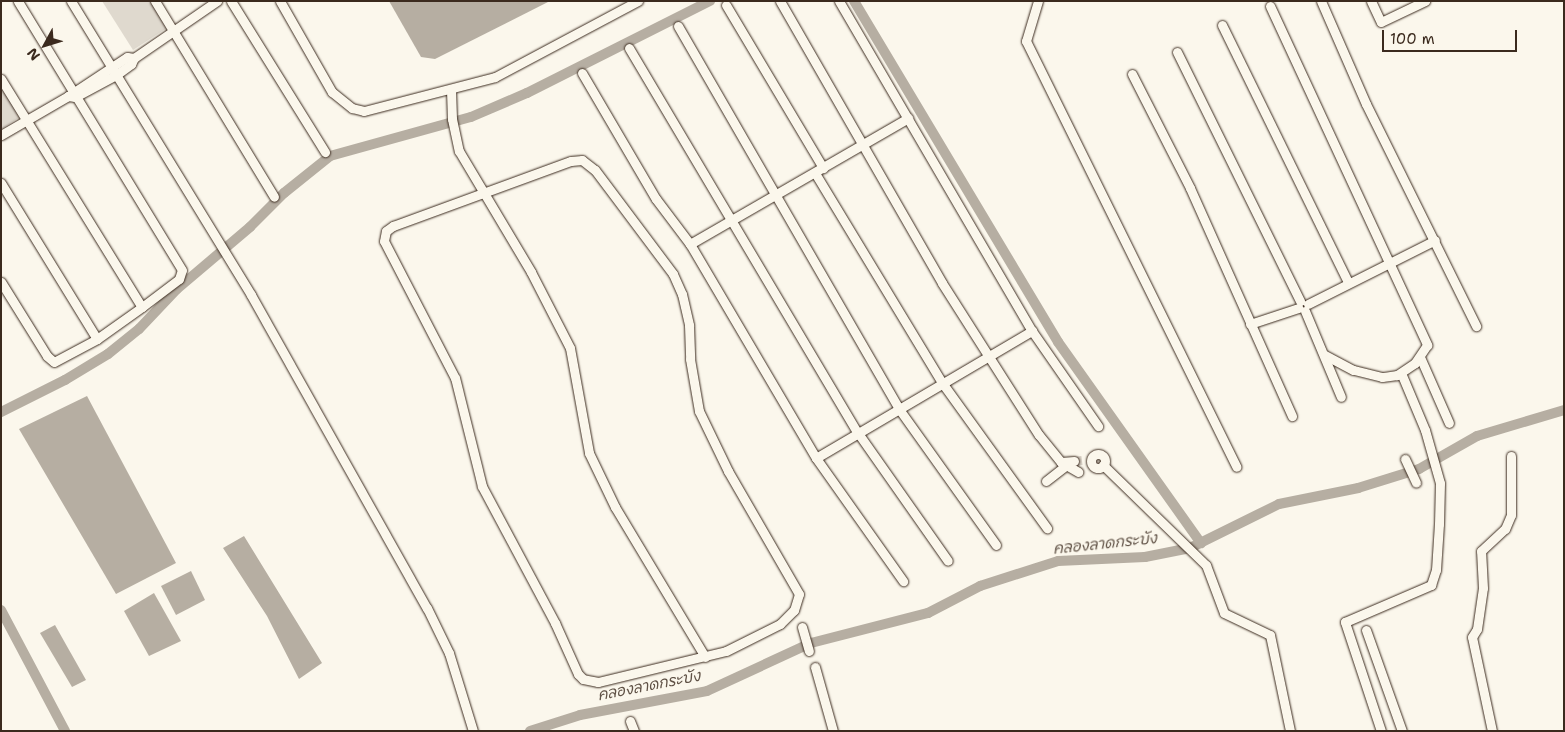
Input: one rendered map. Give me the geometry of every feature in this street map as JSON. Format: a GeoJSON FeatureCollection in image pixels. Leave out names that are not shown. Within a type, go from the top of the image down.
{"type":"FeatureCollection","features":[{"type":"Feature","properties":{"kind":"street"},"geometry":{"type":"LineString","coordinates":[[1,282],[47,356],[54,362],[97,339],[142,307],[179,279],[182,270],[72,95],[18,1]]}},
{"type":"Feature","properties":{"kind":"street"},"geometry":{"type":"LineString","coordinates":[[71,1],[251,295],[427,608],[449,653],[472,731]]}},
{"type":"Feature","properties":{"kind":"street"},"geometry":{"type":"LineString","coordinates":[[154,1],[175,32],[274,197]]}},
{"type":"Feature","properties":{"kind":"street"},"geometry":{"type":"LineString","coordinates":[[1,134],[72,95],[116,75],[131,64],[134,58],[175,32],[218,1]]}},
{"type":"Feature","properties":{"kind":"street"},"geometry":{"type":"LineString","coordinates":[[231,1],[325,152]]}},
{"type":"Feature","properties":{"kind":"street"},"geometry":{"type":"LineString","coordinates":[[280,1],[332,92],[352,108],[374,109],[495,77],[638,1]]}},
{"type":"Feature","properties":{"kind":"street"},"geometry":{"type":"LineString","coordinates":[[780,1],[942,283],[1039,435],[1169,530],[1206,565],[1224,613],[1231,619],[1266,631],[1273,640],[1290,731]]}},
{"type":"Feature","properties":{"kind":"street"},"geometry":{"type":"LineString","coordinates":[[839,1],[1032,331],[1098,426]]}},
{"type":"Feature","properties":{"kind":"street"},"geometry":{"type":"LineString","coordinates":[[1038,1],[1026,42],[1237,467]]}},
{"type":"Feature","properties":{"kind":"street"},"geometry":{"type":"LineString","coordinates":[[1321,1],[1366,104],[1476,326]]}},
{"type":"Feature","properties":{"kind":"street"},"geometry":{"type":"LineString","coordinates":[[1371,1],[1381,22],[1425,1]]}},
{"type":"Feature","properties":{"kind":"street"},"geometry":{"type":"LineString","coordinates":[[726,5],[942,384],[1047,528]]}},
{"type":"Feature","properties":{"kind":"street"},"geometry":{"type":"LineString","coordinates":[[1270,6],[1388,262],[1424,334],[1426,348],[1420,358],[1401,373],[1372,376],[1325,355]]}},
{"type":"Feature","properties":{"kind":"street"},"geometry":{"type":"LineString","coordinates":[[1222,25],[1348,282]]}},
{"type":"Feature","properties":{"kind":"street"},"geometry":{"type":"LineString","coordinates":[[678,26],[899,409],[996,545]]}},
{"type":"Feature","properties":{"kind":"street"},"geometry":{"type":"LineString","coordinates":[[630,48],[858,433],[948,561]]}},
{"type":"Feature","properties":{"kind":"street"},"geometry":{"type":"LineString","coordinates":[[1177,52],[1303,306],[1341,397]]}},
{"type":"Feature","properties":{"kind":"street"},"geometry":{"type":"LineString","coordinates":[[72,95],[126,57],[134,58]]}},
{"type":"Feature","properties":{"kind":"street"},"geometry":{"type":"LineString","coordinates":[[582,73],[656,199],[690,244],[816,458],[903,581]]}},
{"type":"Feature","properties":{"kind":"street"},"geometry":{"type":"LineString","coordinates":[[1132,74],[1190,188],[1292,416]]}},
{"type":"Feature","properties":{"kind":"street"},"geometry":{"type":"LineString","coordinates":[[1,78],[142,307]]}},
{"type":"Feature","properties":{"kind":"street"},"geometry":{"type":"LineString","coordinates":[[451,90],[452,119],[459,151],[563,330],[570,348],[575,391],[589,453],[615,507],[704,658]]}},
{"type":"Feature","properties":{"kind":"street"},"geometry":{"type":"LineString","coordinates":[[690,244],[908,118]]}},
{"type":"Feature","properties":{"kind":"street"},"geometry":{"type":"LineString","coordinates":[[582,160],[595,170],[672,274],[682,294],[699,411],[728,471],[799,594],[794,610],[780,624],[726,651],[704,658],[598,682],[583,679],[482,486],[455,378],[384,241],[386,231],[393,226],[484,192],[571,161],[582,160]]}},
{"type":"Feature","properties":{"kind":"street"},"geometry":{"type":"LineString","coordinates":[[1,183],[97,339]]}},
{"type":"Feature","properties":{"kind":"street"},"geometry":{"type":"LineString","coordinates":[[1250,324],[1303,306],[1435,240]]}},
{"type":"Feature","properties":{"kind":"street"},"geometry":{"type":"LineString","coordinates":[[816,458],[1032,331]]}},
{"type":"Feature","properties":{"kind":"street"},"geometry":{"type":"LineString","coordinates":[[1420,358],[1449,423]]}},
{"type":"Feature","properties":{"kind":"street"},"geometry":{"type":"LineString","coordinates":[[1381,731],[1345,622],[1431,585],[1436,570],[1440,483],[1425,430],[1401,373]]}},
{"type":"Feature","properties":{"kind":"street"},"geometry":{"type":"LineString","coordinates":[[1492,731],[1472,637],[1477,629],[1483,588],[1482,551],[1505,529],[1511,514],[1511,456]]}},
{"type":"Feature","properties":{"kind":"street"},"geometry":{"type":"LineString","coordinates":[[1406,460],[1416,482]]}},
{"type":"Feature","properties":{"kind":"street"},"geometry":{"type":"LineString","coordinates":[[1046,481],[1080,464]]}},
{"type":"Feature","properties":{"kind":"street"},"geometry":{"type":"LineString","coordinates":[[802,627],[809,651]]}},
{"type":"Feature","properties":{"kind":"street"},"geometry":{"type":"LineString","coordinates":[[1366,630],[1402,731]]}},
{"type":"Feature","properties":{"kind":"street"},"geometry":{"type":"LineString","coordinates":[[815,668],[833,731]]}},
{"type":"Feature","properties":{"kind":"street"},"geometry":{"type":"LineString","coordinates":[[630,721],[634,731]]}},
{"type":"Feature","properties":{"kind":"shaded area"},"geometry":{"type":"Polygon","coordinates":[[[102,1],[155,1],[170,26],[133,50],[102,1]]]}},
{"type":"Feature","properties":{"kind":"shaded area"},"geometry":{"type":"Polygon","coordinates":[[[389,1],[550,1],[435,59],[421,57],[389,1]]]}},
{"type":"Feature","properties":{"kind":"shaded area"},"geometry":{"type":"Polygon","coordinates":[[[1,87],[20,117],[1,129],[1,87]]]}},
{"type":"Feature","properties":{"kind":"shaded area"},"geometry":{"type":"Polygon","coordinates":[[[87,396],[176,563],[116,594],[19,429],[87,396]]]}},
{"type":"Feature","properties":{"kind":"shaded area"},"geometry":{"type":"Polygon","coordinates":[[[244,536],[322,663],[299,679],[267,616],[223,548],[244,536]]]}},
{"type":"Feature","properties":{"kind":"shaded area"},"geometry":{"type":"Polygon","coordinates":[[[191,571],[205,600],[176,615],[161,586],[191,571]]]}},
{"type":"Feature","properties":{"kind":"shaded area"},"geometry":{"type":"Polygon","coordinates":[[[154,593],[181,641],[149,656],[124,611],[154,593]]]}},
{"type":"Feature","properties":{"kind":"shaded area"},"geometry":{"type":"Polygon","coordinates":[[[55,625],[86,680],[72,687],[40,633],[55,625]]]}},
{"type":"Feature","properties":{"kind":"waterway"},"geometry":{"type":"LineString","coordinates":[[1,412],[65,380],[108,354],[139,329],[177,289],[250,227],[284,193],[330,156],[471,117],[527,93],[710,1]]}},
{"type":"Feature","properties":{"kind":"waterway"},"geometry":{"type":"LineString","coordinates":[[854,1],[1058,342],[1201,543]]}},
{"type":"Feature","properties":{"kind":"waterway","name":"คลองลาดกระบัง"},"geometry":{"type":"LineString","coordinates":[[530,731],[580,715],[707,691],[811,643],[928,613],[980,586],[1058,561],[1145,557],[1190,548],[1279,504],[1358,488],[1419,469],[1477,436],[1564,410]]}},
{"type":"Feature","properties":{"kind":"waterway"},"geometry":{"type":"LineString","coordinates":[[1,610],[65,731]]}},
{"type":"Feature","properties":{"kind":"tunnel"},"geometry":{"type":"LineString","coordinates":[[1074,461],[1082,460]]}}]}
